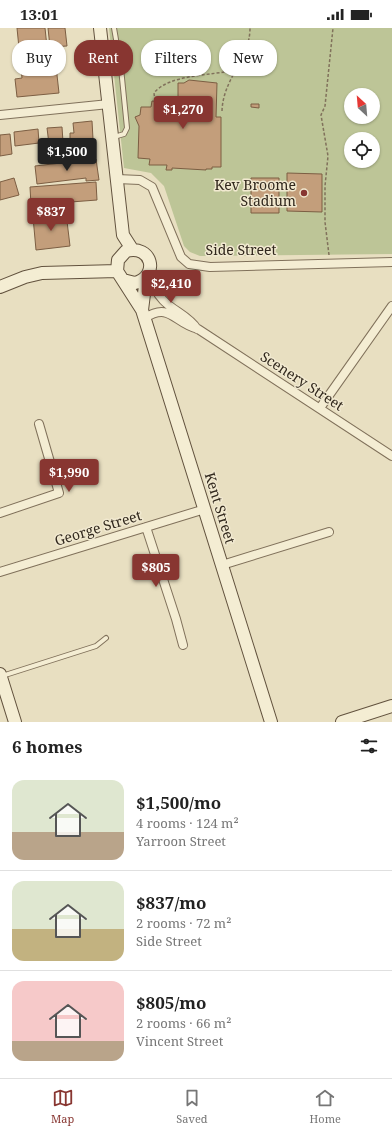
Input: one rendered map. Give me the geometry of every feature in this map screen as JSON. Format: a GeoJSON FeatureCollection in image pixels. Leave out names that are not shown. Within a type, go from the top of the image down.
{"type":"FeatureCollection","features":[{"type":"Feature","properties":{"kind":"street"},"geometry":{"type":"LineString","coordinates":[[100,28],[123,235],[132,250]]}},
{"type":"Feature","properties":{"kind":"street"},"geometry":{"type":"LineString","coordinates":[[0,115],[109,104]]}},
{"type":"Feature","properties":{"kind":"street","name":"Side Street"},"geometry":{"type":"LineString","coordinates":[[117,179],[140,180],[152,187],[181,257],[189,264],[210,267],[392,262]]}},
{"type":"Feature","properties":{"kind":"street"},"geometry":{"type":"LineString","coordinates":[[0,287],[25,277],[42,273],[120,276],[135,283],[148,275],[149,258],[144,253],[132,250],[121,255],[117,266],[120,276]]}},
{"type":"Feature","properties":{"kind":"street","name":"Kent Street"},"geometry":{"type":"LineString","coordinates":[[144,314],[148,275]]}},
{"type":"Feature","properties":{"kind":"street","name":"Scenery Street"},"geometry":{"type":"LineString","coordinates":[[148,275],[162,300],[194,323],[198,329]]}},
{"type":"Feature","properties":{"kind":"street","name":"Kent Street"},"geometry":{"type":"LineString","coordinates":[[120,276],[144,314],[269,720]]}},
{"type":"Feature","properties":{"kind":"street"},"geometry":{"type":"LineString","coordinates":[[320,408],[392,306]]}},
{"type":"Feature","properties":{"kind":"street","name":"Scenery Street"},"geometry":{"type":"LineString","coordinates":[[144,314],[164,311],[190,327],[198,329],[392,456]]}},
{"type":"Feature","properties":{"kind":"street"},"geometry":{"type":"LineString","coordinates":[[0,512],[59,493],[39,424]]}},
{"type":"Feature","properties":{"kind":"street","name":"George Street"},"geometry":{"type":"LineString","coordinates":[[0,572],[205,509]]}},
{"type":"Feature","properties":{"kind":"street"},"geometry":{"type":"LineString","coordinates":[[146,527],[183,645]]}},
{"type":"Feature","properties":{"kind":"street"},"geometry":{"type":"LineString","coordinates":[[222,565],[329,532]]}},
{"type":"Feature","properties":{"kind":"street"},"geometry":{"type":"LineString","coordinates":[[1,680],[15,722]]}},
{"type":"Feature","properties":{"kind":"street"},"geometry":{"type":"LineString","coordinates":[[342,722],[392,706]]}},
{"type":"Feature","properties":{"kind":"lane"},"geometry":{"type":"LineString","coordinates":[[113,137],[124,134],[126,128],[121,68],[114,28]]}},
{"type":"Feature","properties":{"kind":"lane"},"geometry":{"type":"LineString","coordinates":[[1,680],[96,646],[106,638]]}},
{"type":"Feature","properties":{"kind":"path"},"geometry":{"type":"LineString","coordinates":[[248,40],[250,28]]}},
{"type":"Feature","properties":{"kind":"path"},"geometry":{"type":"LineString","coordinates":[[329,255],[325,222],[325,186],[328,156],[321,115],[325,106],[333,28]]}},
{"type":"Feature","properties":{"kind":"path"},"geometry":{"type":"LineString","coordinates":[[155,102],[154,93],[174,80],[219,72]]}},
{"type":"Feature","properties":{"kind":"path"},"geometry":{"type":"LineString","coordinates":[[222,111],[222,104],[232,76]]}},
{"type":"Feature","properties":{"kind":"green space"},"geometry":{"type":"Polygon","coordinates":[[[109,28],[392,28],[392,254],[200,256],[190,252],[184,246],[164,186],[151,173],[124,168],[114,76],[133,76],[133,40],[110,40],[109,28]]]}},
{"type":"Feature","properties":{"kind":"building"},"geometry":{"type":"Polygon","coordinates":[[[17,28],[45,28],[46,40],[18,40],[17,28]]]}},
{"type":"Feature","properties":{"kind":"building"},"geometry":{"type":"Polygon","coordinates":[[[48,28],[65,28],[67,46],[66,40],[49,40],[48,28]]]}},
{"type":"Feature","properties":{"kind":"building"},"geometry":{"type":"Polygon","coordinates":[[[22,76],[57,76],[59,93],[17,97],[15,79],[22,78],[22,76]]]}},
{"type":"Feature","properties":{"kind":"building"},"geometry":{"type":"Polygon","coordinates":[[[189,80],[217,83],[216,117],[221,117],[221,167],[212,167],[212,169],[206,170],[172,168],[172,170],[166,170],[167,165],[149,165],[150,159],[138,158],[139,126],[135,117],[140,115],[141,107],[151,107],[152,101],[164,102],[164,107],[178,107],[178,83],[184,83],[189,80]]]}},
{"type":"Feature","properties":{"kind":"building"},"geometry":{"type":"Polygon","coordinates":[[[251,104],[259,104],[259,108],[251,107],[251,104]]]}},
{"type":"Feature","properties":{"kind":"building"},"geometry":{"type":"Polygon","coordinates":[[[92,121],[93,139],[70,141],[70,133],[74,133],[73,123],[92,121]]]}},
{"type":"Feature","properties":{"kind":"building"},"geometry":{"type":"Polygon","coordinates":[[[62,127],[63,142],[49,144],[47,128],[62,127]]]}},
{"type":"Feature","properties":{"kind":"building"},"geometry":{"type":"Polygon","coordinates":[[[38,129],[39,143],[15,146],[14,132],[38,129]]]}},
{"type":"Feature","properties":{"kind":"building"},"geometry":{"type":"Polygon","coordinates":[[[10,134],[12,154],[0,156],[0,135],[10,134]]]}},
{"type":"Feature","properties":{"kind":"building"},"geometry":{"type":"Polygon","coordinates":[[[96,159],[99,180],[86,181],[86,178],[37,184],[35,166],[96,159]]]}},
{"type":"Feature","properties":{"kind":"building","name":"Kev Broome Stadium"},"geometry":{"type":"Polygon","coordinates":[[[287,173],[322,174],[322,212],[287,211],[287,173]]]}},
{"type":"Feature","properties":{"kind":"building"},"geometry":{"type":"Polygon","coordinates":[[[14,178],[19,195],[0,200],[0,182],[14,178]]]}},
{"type":"Feature","properties":{"kind":"building"},"geometry":{"type":"Polygon","coordinates":[[[251,178],[279,178],[279,213],[251,213],[251,178]]]}},
{"type":"Feature","properties":{"kind":"building"},"geometry":{"type":"Polygon","coordinates":[[[96,182],[97,200],[31,205],[30,187],[96,182]]]}},
{"type":"Feature","properties":{"kind":"building"},"geometry":{"type":"Polygon","coordinates":[[[66,213],[70,246],[36,250],[33,217],[66,213]]]}},
{"type":"Feature","properties":{"kind":"place","name":"Kev Broome Stadium"},"geometry":{"type":"Point","coordinates":[304,193]}}]}
